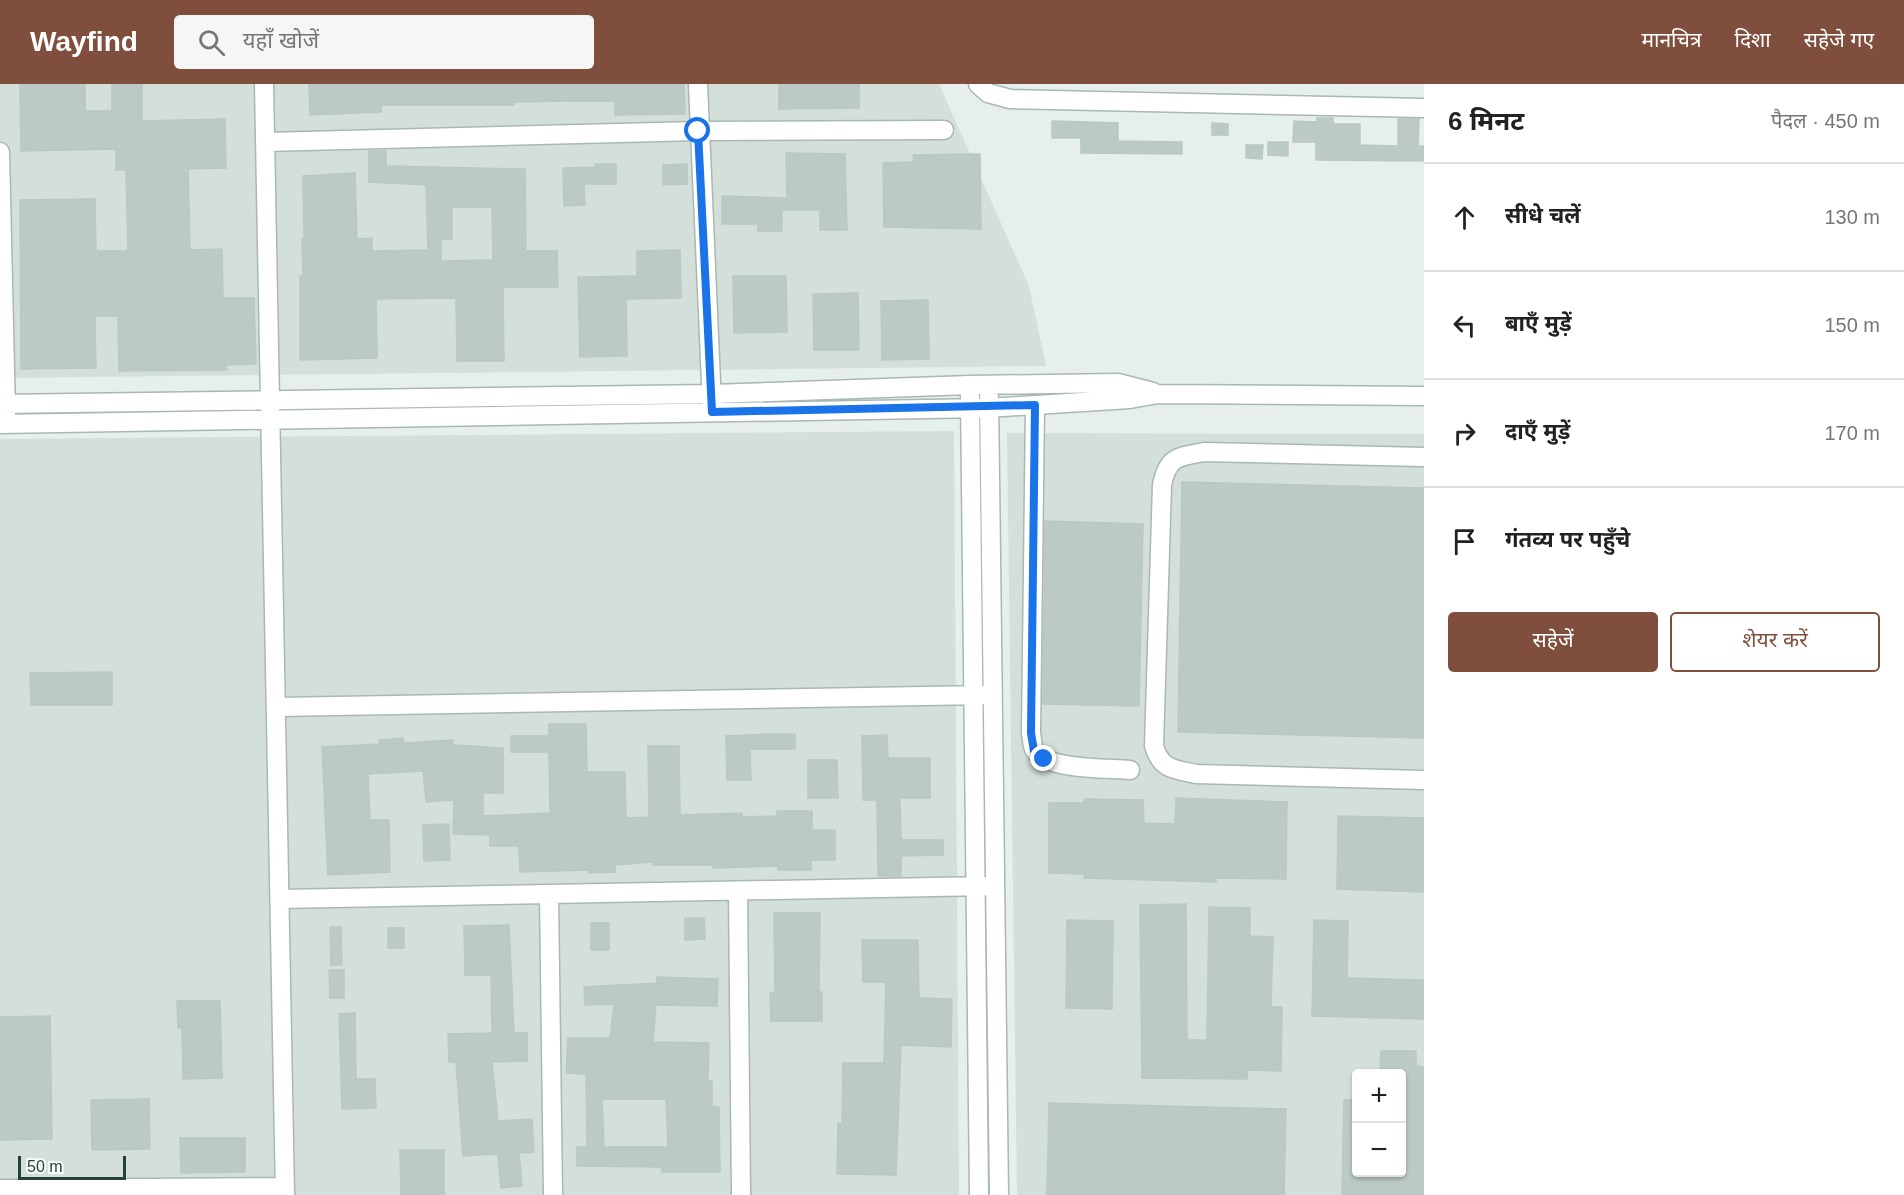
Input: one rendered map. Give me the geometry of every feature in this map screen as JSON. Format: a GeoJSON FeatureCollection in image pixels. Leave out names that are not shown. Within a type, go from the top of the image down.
{"type":"FeatureCollection","features":[{"type":"Feature","properties":{"kind":"street"},"geometry":{"type":"LineString","coordinates":[[0,1189],[30,1192],[285,1191],[273,419],[264,84]]}},
{"type":"Feature","properties":{"kind":"street"},"geometry":{"type":"LineString","coordinates":[[698,84],[698,131],[712,403]]}},
{"type":"Feature","properties":{"kind":"street"},"geometry":{"type":"LineString","coordinates":[[978,84],[988,93],[1010,99],[1424,108]]}},
{"type":"Feature","properties":{"kind":"street"},"geometry":{"type":"LineString","coordinates":[[266,142],[698,131],[944,130]]}},
{"type":"Feature","properties":{"kind":"street"},"geometry":{"type":"LineString","coordinates":[[0,152],[3,424],[273,419],[712,403],[970,385],[1118,383],[1158,394]]}},
{"type":"Feature","properties":{"kind":"street"},"geometry":{"type":"LineString","coordinates":[[970,385],[979,408],[983,695],[995,886],[999,1195]]}},
{"type":"Feature","properties":{"kind":"street"},"geometry":{"type":"LineString","coordinates":[[979,408],[990,386]]}},
{"type":"Feature","properties":{"kind":"street"},"geometry":{"type":"LineString","coordinates":[[3,404],[272,399],[979,408],[1130,399],[1158,394],[1424,396]]}},
{"type":"Feature","properties":{"kind":"street"},"geometry":{"type":"LineString","coordinates":[[1035,405],[1031,733],[1034,751],[1044,759],[1061,765],[1130,770]]}},
{"type":"Feature","properties":{"kind":"street"},"geometry":{"type":"LineString","coordinates":[[1424,457],[1204,452],[1176,457],[1165,468],[1162,485],[1154,746],[1158,760],[1168,768],[1196,774],[1424,780]]}},
{"type":"Feature","properties":{"kind":"street"},"geometry":{"type":"LineString","coordinates":[[277,707],[983,695]]}},
{"type":"Feature","properties":{"kind":"street"},"geometry":{"type":"LineString","coordinates":[[979,1195],[976,886],[983,695]]}},
{"type":"Feature","properties":{"kind":"street"},"geometry":{"type":"LineString","coordinates":[[280,899],[995,886]]}},
{"type":"Feature","properties":{"kind":"street"},"geometry":{"type":"LineString","coordinates":[[738,891],[741,1195]]}},
{"type":"Feature","properties":{"kind":"street"},"geometry":{"type":"LineString","coordinates":[[549,894],[553,1195]]}},
{"type":"Feature","properties":{"kind":"shaded area"},"geometry":{"type":"Polygon","coordinates":[[[0,84],[939,84],[1029,286],[1046,366],[0,378],[0,84]]]}},
{"type":"Feature","properties":{"kind":"shaded area"},"geometry":{"type":"Polygon","coordinates":[[[954,431],[959,1195],[0,1195],[0,439],[954,431]]]}},
{"type":"Feature","properties":{"kind":"shaded area"},"geometry":{"type":"Polygon","coordinates":[[[1007,433],[1424,434],[1424,1195],[1017,1195],[1007,433]]]}},
{"type":"Feature","properties":{"kind":"building"},"geometry":{"type":"Polygon","coordinates":[[[20,84],[85,84],[85,111],[112,111],[112,84],[142,84],[142,121],[225,119],[226,168],[188,169],[190,250],[222,249],[223,298],[254,298],[256,364],[226,365],[227,370],[119,371],[118,316],[95,316],[96,368],[21,369],[20,200],[95,199],[96,251],[128,251],[126,170],[116,170],[116,149],[21,151],[20,84]]]}},
{"type":"Feature","properties":{"kind":"building"},"geometry":{"type":"Polygon","coordinates":[[[309,84],[684,84],[685,114],[615,115],[615,101],[569,101],[514,102],[514,105],[381,105],[381,112],[310,115],[309,84]]]}},
{"type":"Feature","properties":{"kind":"building"},"geometry":{"type":"Polygon","coordinates":[[[779,84],[859,84],[859,108],[779,109],[779,84]]]}},
{"type":"Feature","properties":{"kind":"building"},"geometry":{"type":"Polygon","coordinates":[[[1317,118],[1333,118],[1333,124],[1360,124],[1360,145],[1398,146],[1398,119],[1419,119],[1418,146],[1424,146],[1424,161],[1316,160],[1316,142],[1293,142],[1294,121],[1317,122],[1317,118]]]}},
{"type":"Feature","properties":{"kind":"building"},"geometry":{"type":"Polygon","coordinates":[[[1052,121],[1118,123],[1118,141],[1182,142],[1182,154],[1081,153],[1081,138],[1052,138],[1052,121]]]}},
{"type":"Feature","properties":{"kind":"building"},"geometry":{"type":"Polygon","coordinates":[[[1212,123],[1228,124],[1228,135],[1212,135],[1212,123]]]}},
{"type":"Feature","properties":{"kind":"building"},"geometry":{"type":"Polygon","coordinates":[[[1268,142],[1288,142],[1288,156],[1268,155],[1268,142]]]}},
{"type":"Feature","properties":{"kind":"building"},"geometry":{"type":"Polygon","coordinates":[[[1246,145],[1263,145],[1262,159],[1246,158],[1246,145]]]}},
{"type":"Feature","properties":{"kind":"building"},"geometry":{"type":"Polygon","coordinates":[[[369,151],[386,151],[386,166],[525,169],[526,251],[557,251],[558,287],[503,287],[504,361],[457,361],[456,298],[376,299],[377,358],[300,360],[300,276],[303,276],[302,239],[304,239],[303,176],[355,173],[357,239],[372,238],[372,251],[428,250],[426,185],[369,182],[369,151]],[[452,207],[452,239],[441,239],[441,261],[493,260],[492,207],[452,207]]]}},
{"type":"Feature","properties":{"kind":"building"},"geometry":{"type":"Polygon","coordinates":[[[786,153],[845,154],[847,230],[820,230],[820,210],[782,210],[782,231],[758,231],[758,224],[722,224],[722,196],[787,198],[786,153]]]}},
{"type":"Feature","properties":{"kind":"building"},"geometry":{"type":"Polygon","coordinates":[[[980,154],[981,229],[884,227],[883,163],[914,162],[913,155],[980,154]]]}},
{"type":"Feature","properties":{"kind":"building"},"geometry":{"type":"Polygon","coordinates":[[[595,164],[616,164],[616,184],[584,184],[585,205],[564,206],[563,168],[595,167],[595,164]]]}},
{"type":"Feature","properties":{"kind":"building"},"geometry":{"type":"Polygon","coordinates":[[[687,164],[687,184],[663,185],[663,165],[687,164]]]}},
{"type":"Feature","properties":{"kind":"building"},"geometry":{"type":"Polygon","coordinates":[[[680,250],[681,298],[626,299],[627,356],[580,357],[578,277],[637,276],[637,251],[680,250]]]}},
{"type":"Feature","properties":{"kind":"building"},"geometry":{"type":"Polygon","coordinates":[[[733,276],[786,276],[787,332],[734,333],[733,276]]]}},
{"type":"Feature","properties":{"kind":"building"},"geometry":{"type":"Polygon","coordinates":[[[858,293],[859,350],[814,350],[813,294],[858,293]]]}},
{"type":"Feature","properties":{"kind":"building"},"geometry":{"type":"Polygon","coordinates":[[[928,300],[929,359],[882,360],[881,301],[928,300]]]}},
{"type":"Feature","properties":{"kind":"building"},"geometry":{"type":"Polygon","coordinates":[[[1182,482],[1424,488],[1424,738],[1178,732],[1182,482]]]}},
{"type":"Feature","properties":{"kind":"building"},"geometry":{"type":"Polygon","coordinates":[[[1045,521],[1143,524],[1139,706],[1043,704],[1045,521]]]}},
{"type":"Feature","properties":{"kind":"building"},"geometry":{"type":"Polygon","coordinates":[[[112,672],[112,705],[31,705],[30,673],[112,672]]]}},
{"type":"Feature","properties":{"kind":"building"},"geometry":{"type":"Polygon","coordinates":[[[549,724],[586,724],[587,772],[625,772],[626,818],[649,817],[648,746],[679,746],[680,815],[742,813],[742,817],[777,816],[777,811],[812,811],[812,830],[835,830],[835,860],[811,860],[811,870],[778,870],[778,866],[713,868],[713,865],[653,865],[653,862],[615,865],[615,872],[589,873],[588,870],[520,872],[519,846],[490,846],[490,835],[453,834],[454,800],[426,802],[423,771],[368,774],[370,820],[389,820],[390,872],[328,875],[322,747],[380,744],[379,740],[403,738],[404,743],[453,740],[453,745],[503,748],[503,793],[483,793],[483,816],[550,813],[549,752],[511,752],[511,736],[549,736],[549,724]]]}},
{"type":"Feature","properties":{"kind":"building"},"geometry":{"type":"Polygon","coordinates":[[[795,734],[795,749],[750,749],[751,780],[727,780],[726,736],[795,734]]]}},
{"type":"Feature","properties":{"kind":"building"},"geometry":{"type":"Polygon","coordinates":[[[887,735],[888,758],[930,758],[930,798],[900,798],[901,840],[943,840],[943,855],[901,856],[901,876],[878,876],[877,800],[863,800],[862,736],[887,735]]]}},
{"type":"Feature","properties":{"kind":"building"},"geometry":{"type":"Polygon","coordinates":[[[808,760],[837,760],[838,798],[808,798],[808,760]]]}},
{"type":"Feature","properties":{"kind":"building"},"geometry":{"type":"Polygon","coordinates":[[[1176,798],[1287,802],[1286,879],[1216,878],[1216,882],[1084,878],[1085,874],[1049,873],[1049,803],[1084,803],[1084,799],[1143,800],[1144,823],[1175,824],[1176,798]]]}},
{"type":"Feature","properties":{"kind":"building"},"geometry":{"type":"Polygon","coordinates":[[[1338,816],[1424,818],[1424,892],[1337,889],[1338,816]]]}},
{"type":"Feature","properties":{"kind":"building"},"geometry":{"type":"Polygon","coordinates":[[[449,824],[450,860],[424,861],[423,825],[449,824]]]}},
{"type":"Feature","properties":{"kind":"building"},"geometry":{"type":"Polygon","coordinates":[[[1186,904],[1187,1040],[1207,1040],[1209,907],[1250,908],[1250,936],[1273,937],[1271,1007],[1282,1007],[1281,1071],[1248,1070],[1247,1079],[1142,1078],[1140,905],[1186,904]]]}},
{"type":"Feature","properties":{"kind":"building"},"geometry":{"type":"Polygon","coordinates":[[[774,913],[820,913],[819,992],[822,992],[822,1021],[771,1021],[770,993],[775,993],[774,913]]]}},
{"type":"Feature","properties":{"kind":"building"},"geometry":{"type":"Polygon","coordinates":[[[685,918],[704,918],[705,939],[685,940],[685,918]]]}},
{"type":"Feature","properties":{"kind":"building"},"geometry":{"type":"Polygon","coordinates":[[[1067,920],[1113,921],[1112,1009],[1066,1008],[1067,920]]]}},
{"type":"Feature","properties":{"kind":"building"},"geometry":{"type":"Polygon","coordinates":[[[1314,920],[1348,921],[1347,978],[1424,980],[1424,1019],[1312,1016],[1314,920]]]}},
{"type":"Feature","properties":{"kind":"building"},"geometry":{"type":"Polygon","coordinates":[[[591,923],[609,923],[609,950],[591,950],[591,923]]]}},
{"type":"Feature","properties":{"kind":"building"},"geometry":{"type":"Polygon","coordinates":[[[509,925],[514,1033],[527,1033],[527,1061],[492,1062],[498,1121],[532,1119],[534,1152],[519,1153],[522,1186],[501,1188],[498,1154],[463,1156],[456,1062],[449,1062],[448,1034],[492,1033],[491,975],[465,975],[464,926],[509,925]]]}},
{"type":"Feature","properties":{"kind":"building"},"geometry":{"type":"Polygon","coordinates":[[[330,927],[341,927],[342,965],[331,965],[330,927]]]}},
{"type":"Feature","properties":{"kind":"building"},"geometry":{"type":"Polygon","coordinates":[[[388,928],[404,928],[404,948],[388,948],[388,928]]]}},
{"type":"Feature","properties":{"kind":"building"},"geometry":{"type":"Polygon","coordinates":[[[862,940],[918,940],[919,998],[952,999],[951,1047],[901,1045],[896,1175],[837,1174],[838,1123],[842,1124],[843,1063],[884,1063],[886,982],[863,982],[862,940]]]}},
{"type":"Feature","properties":{"kind":"building"},"geometry":{"type":"Polygon","coordinates":[[[329,970],[344,970],[344,998],[330,998],[329,970]]]}},
{"type":"Feature","properties":{"kind":"building"},"geometry":{"type":"Polygon","coordinates":[[[657,977],[718,979],[717,1006],[656,1005],[653,1042],[709,1043],[708,1081],[712,1081],[712,1107],[719,1107],[720,1172],[662,1172],[661,1167],[577,1166],[577,1147],[587,1147],[586,1074],[566,1073],[568,1038],[610,1038],[614,1004],[585,1005],[584,987],[657,983],[657,977]],[[602,1099],[604,1147],[668,1147],[666,1099],[602,1099]]]}},
{"type":"Feature","properties":{"kind":"building"},"geometry":{"type":"Polygon","coordinates":[[[177,1001],[220,1001],[222,1078],[183,1079],[182,1028],[178,1028],[177,1001]]]}},
{"type":"Feature","properties":{"kind":"building"},"geometry":{"type":"Polygon","coordinates":[[[355,1013],[356,1079],[375,1079],[376,1108],[342,1109],[339,1014],[355,1013]]]}},
{"type":"Feature","properties":{"kind":"building"},"geometry":{"type":"Polygon","coordinates":[[[50,1016],[52,1139],[0,1140],[0,1017],[50,1016]]]}},
{"type":"Feature","properties":{"kind":"building"},"geometry":{"type":"Polygon","coordinates":[[[1381,1051],[1416,1051],[1416,1066],[1424,1067],[1424,1195],[1342,1195],[1344,1100],[1352,1100],[1352,1177],[1406,1177],[1406,1069],[1380,1069],[1381,1051]]]}},
{"type":"Feature","properties":{"kind":"building"},"geometry":{"type":"Polygon","coordinates":[[[149,1099],[150,1149],[92,1150],[91,1100],[149,1099]]]}},
{"type":"Feature","properties":{"kind":"building"},"geometry":{"type":"Polygon","coordinates":[[[1049,1103],[1286,1109],[1284,1195],[1047,1195],[1049,1103]]]}},
{"type":"Feature","properties":{"kind":"building"},"geometry":{"type":"Polygon","coordinates":[[[180,1138],[245,1138],[245,1172],[181,1173],[180,1138]]]}},
{"type":"Feature","properties":{"kind":"building"},"geometry":{"type":"Polygon","coordinates":[[[400,1150],[444,1150],[444,1195],[401,1195],[400,1150]]]}},
{"type":"Feature","properties":{"kind":"route"},"geometry":{"type":"LineString","coordinates":[[698,131],[712,412],[987,408],[1035,405],[1031,733],[1034,751],[1044,759]]}}]}
